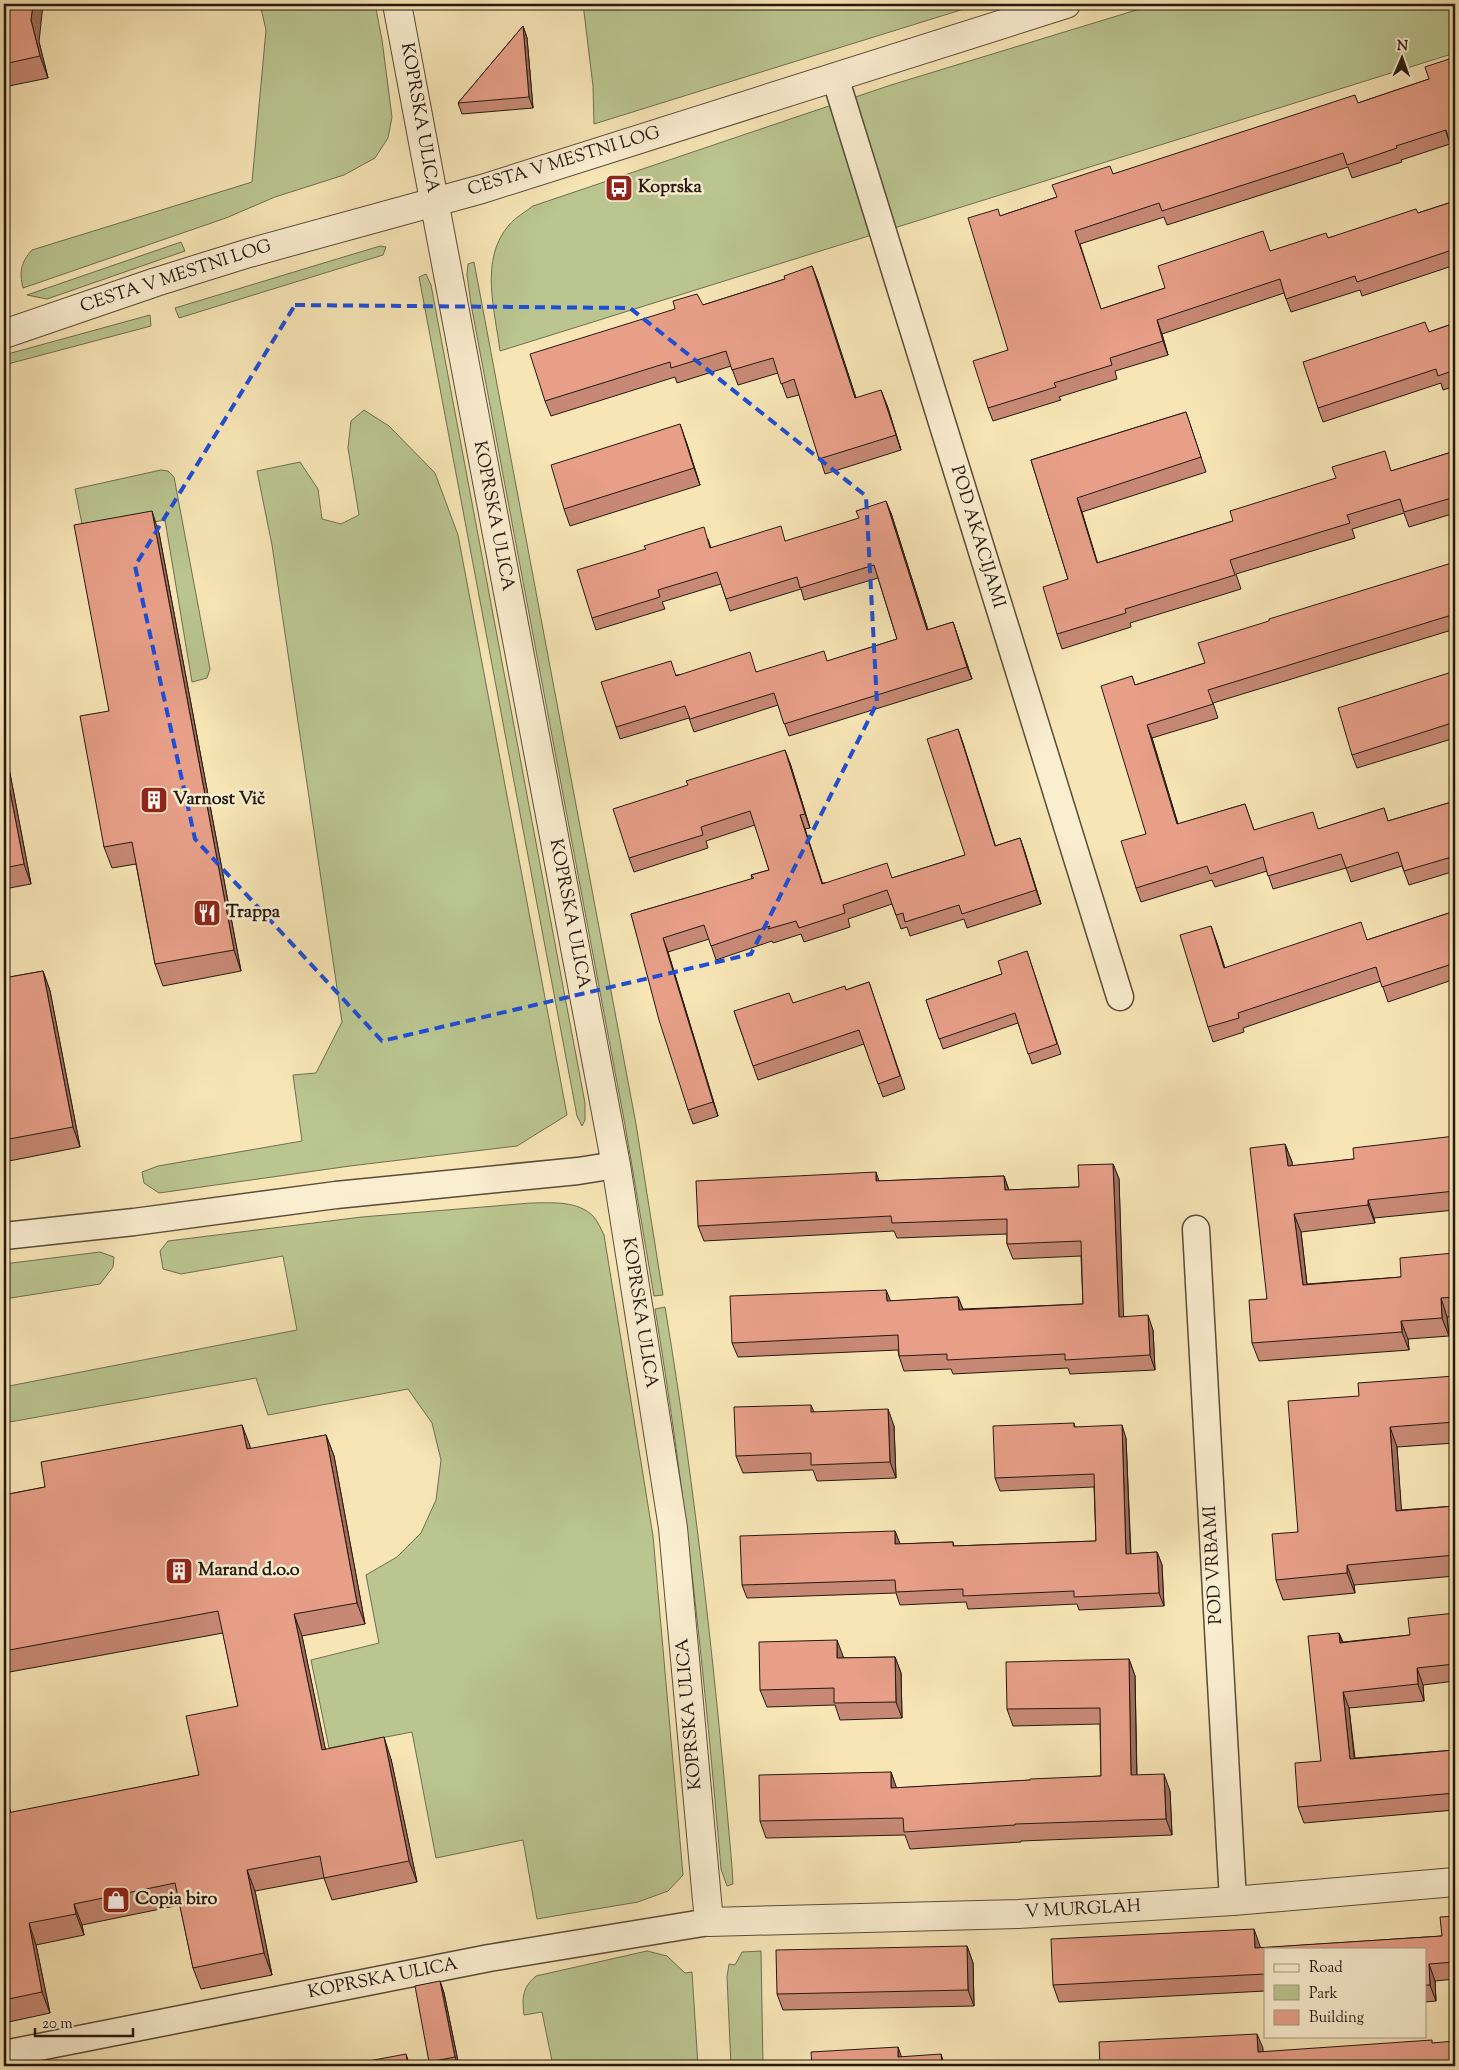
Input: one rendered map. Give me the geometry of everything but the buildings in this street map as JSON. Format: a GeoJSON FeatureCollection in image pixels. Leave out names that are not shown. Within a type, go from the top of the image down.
{"type":"FeatureCollection","features":[{"type":"Feature","properties":{"kind":"street","name":"KOPRSKA ULICA"},"geometry":{"type":"LineString","coordinates":[[4,2054],[489,1958],[709,1922],[673,1528],[616,1165],[398,4]]}},
{"type":"Feature","properties":{"kind":"street","name":"CESTA V MESTNI LOG"},"geometry":{"type":"LineString","coordinates":[[4,334],[249,253],[482,189],[1066,4]]}},
{"type":"Feature","properties":{"kind":"street","name":"POD AKACIJAMI"},"geometry":{"type":"LineString","coordinates":[[835,77],[1120,997]]}},
{"type":"Feature","properties":{"kind":"street"},"geometry":{"type":"LineString","coordinates":[[4,1236],[134,1222],[336,1195],[578,1171],[616,1165]]}},
{"type":"Feature","properties":{"kind":"street","name":"POD VRBAMI"},"geometry":{"type":"LineString","coordinates":[[1196,1229],[1233,1901]]}},
{"type":"Feature","properties":{"kind":"street","name":"V MURGLAH"},"geometry":{"type":"LineString","coordinates":[[709,1922],[1018,1914],[1233,1901],[1455,1882]]}},
{"type":"Feature","properties":{"kind":"highlighted area"},"geometry":{"type":"Polygon","coordinates":[[[295,305],[630,308],[866,496],[877,703],[751,954],[382,1041],[195,839],[135,566],[295,305]]]}},
{"type":"Feature","properties":{"kind":"green space"},"geometry":{"type":"Polygon","coordinates":[[[260,4],[375,4],[382,40],[392,117],[388,138],[375,158],[344,175],[275,197],[226,218],[23,288],[22,268],[25,259],[32,250],[252,182],[266,30],[260,4]]]}},
{"type":"Feature","properties":{"kind":"green space"},"geometry":{"type":"Polygon","coordinates":[[[583,4],[980,4],[594,124],[593,86],[583,4]]]}},
{"type":"Feature","properties":{"kind":"green space"},"geometry":{"type":"Polygon","coordinates":[[[1156,4],[1455,4],[1455,53],[500,351],[491,286],[494,254],[500,239],[509,225],[533,206],[891,85],[1156,4]]]}},
{"type":"Feature","properties":{"kind":"green space"},"geometry":{"type":"Polygon","coordinates":[[[181,242],[185,251],[47,299],[27,295],[181,242]]]}},
{"type":"Feature","properties":{"kind":"green space"},"geometry":{"type":"Polygon","coordinates":[[[380,246],[386,247],[383,255],[179,318],[175,308],[380,246]]]}},
{"type":"Feature","properties":{"kind":"green space"},"geometry":{"type":"Polygon","coordinates":[[[474,262],[636,1124],[663,1295],[654,1296],[625,1125],[471,304],[467,275],[468,264],[474,262]]]}},
{"type":"Feature","properties":{"kind":"green space"},"geometry":{"type":"Polygon","coordinates":[[[426,274],[431,285],[585,1103],[585,1120],[582,1126],[577,1116],[419,277],[426,274]]]}},
{"type":"Feature","properties":{"kind":"green space"},"geometry":{"type":"Polygon","coordinates":[[[150,315],[151,326],[4,365],[4,355],[150,315]]]}},
{"type":"Feature","properties":{"kind":"green space"},"geometry":{"type":"Polygon","coordinates":[[[364,410],[389,426],[435,473],[458,535],[567,1115],[517,1146],[350,1166],[159,1193],[144,1183],[142,1172],[158,1166],[302,1141],[293,1075],[316,1073],[342,1022],[272,545],[257,471],[300,462],[318,489],[322,519],[341,524],[359,515],[348,448],[351,421],[364,410]]]}},
{"type":"Feature","properties":{"kind":"green space"},"geometry":{"type":"Polygon","coordinates":[[[161,470],[168,471],[174,477],[210,669],[207,678],[192,682],[165,520],[84,534],[75,489],[161,470]]]}},
{"type":"Feature","properties":{"kind":"green space"},"geometry":{"type":"Polygon","coordinates":[[[531,1203],[556,1203],[573,1205],[580,1208],[594,1217],[604,1235],[653,1536],[683,1875],[668,1891],[638,1902],[537,1919],[523,1840],[436,1858],[412,1732],[329,1748],[311,1660],[379,1643],[366,1575],[397,1557],[421,1533],[436,1500],[441,1460],[432,1423],[408,1389],[268,1415],[256,1378],[4,1423],[4,1387],[297,1330],[283,1256],[181,1274],[163,1269],[160,1251],[168,1241],[362,1217],[531,1203]]]}},
{"type":"Feature","properties":{"kind":"green space"},"geometry":{"type":"Polygon","coordinates":[[[100,1252],[114,1257],[113,1267],[100,1284],[4,1299],[4,1264],[100,1252]]]}},
{"type":"Feature","properties":{"kind":"green space"},"geometry":{"type":"Polygon","coordinates":[[[665,1307],[696,1517],[712,1657],[732,1867],[733,1884],[727,1886],[721,1869],[701,1658],[685,1518],[655,1309],[665,1307]]]}},
{"type":"Feature","properties":{"kind":"green space"},"geometry":{"type":"Polygon","coordinates":[[[647,1951],[667,1956],[685,1973],[692,1972],[698,2066],[553,2066],[542,2012],[524,2015],[524,1994],[531,1980],[536,1976],[647,1951]]]}},
{"type":"Feature","properties":{"kind":"green space"},"geometry":{"type":"Polygon","coordinates":[[[761,1951],[763,2066],[731,2066],[727,1977],[729,1964],[735,1965],[742,1952],[761,1951]]]}},
{"type":"Feature","properties":{"kind":"place","name":"Koprska"},"geometry":{"type":"Point","coordinates":[619,188]}},
{"type":"Feature","properties":{"kind":"place","name":"Varnost Vič"},"geometry":{"type":"Point","coordinates":[154,800]}},
{"type":"Feature","properties":{"kind":"place","name":"Trappa"},"geometry":{"type":"Point","coordinates":[207,913]}},
{"type":"Feature","properties":{"kind":"place","name":"Marand d.o.o"},"geometry":{"type":"Point","coordinates":[179,1571]}},
{"type":"Feature","properties":{"kind":"place","name":"Copia biro"},"geometry":{"type":"Point","coordinates":[116,1900]}}]}
